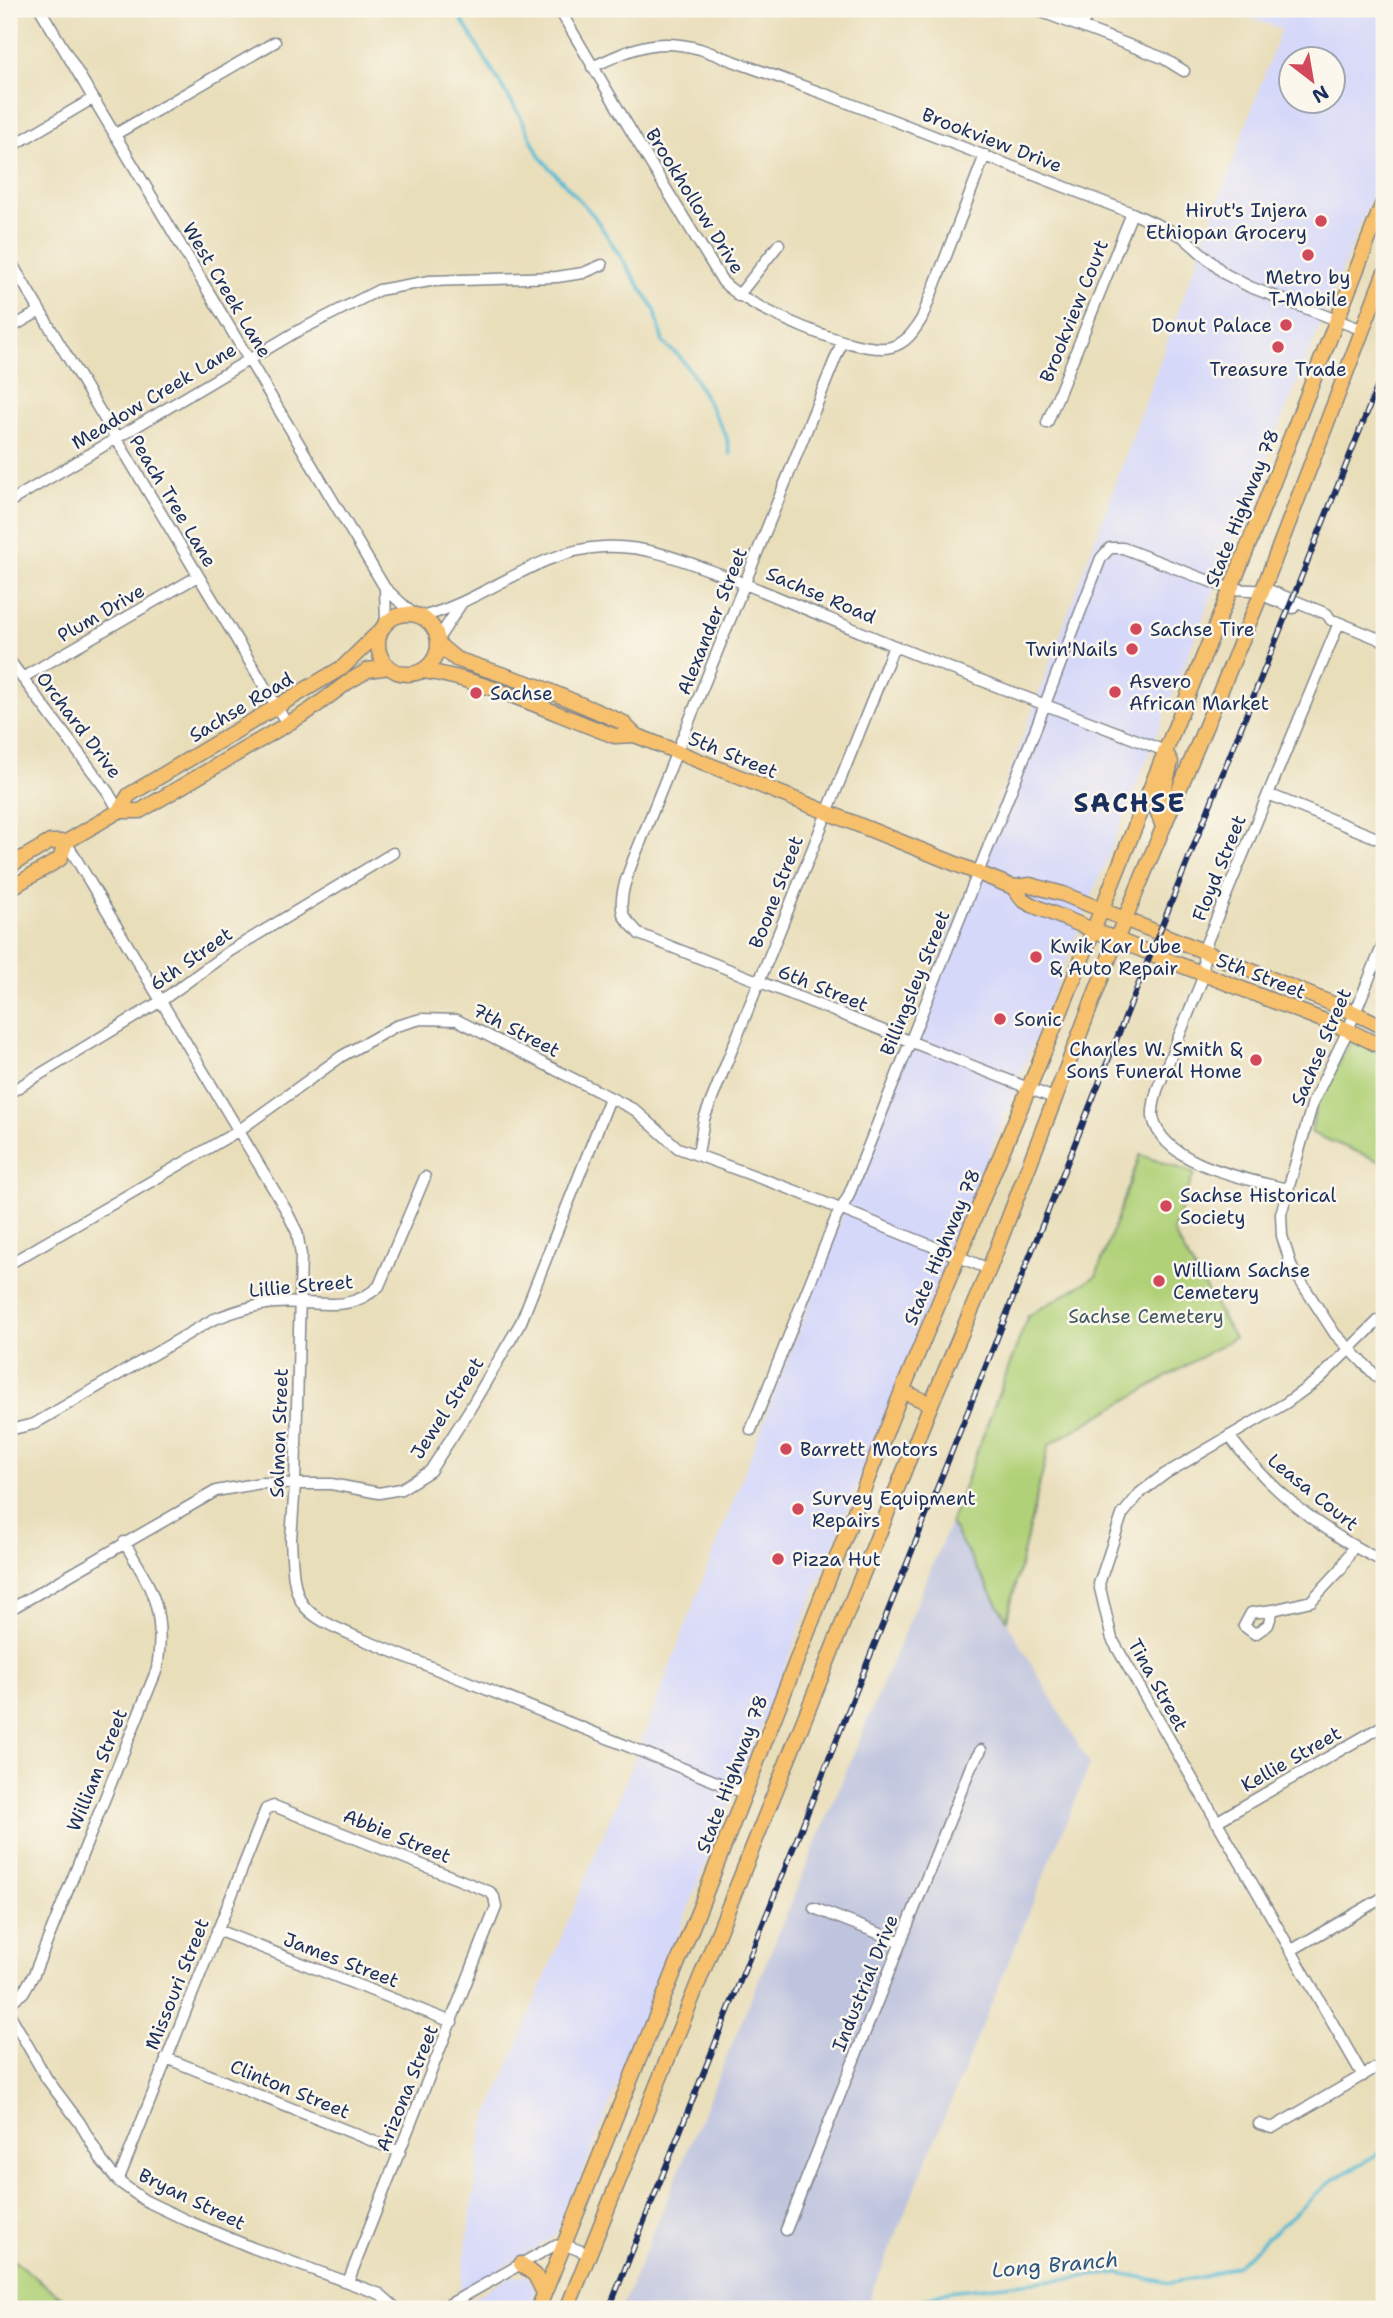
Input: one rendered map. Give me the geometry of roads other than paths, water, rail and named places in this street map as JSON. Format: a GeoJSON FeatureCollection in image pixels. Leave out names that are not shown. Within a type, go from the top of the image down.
{"type":"FeatureCollection","features":[{"type":"Feature","properties":{"kind":"main road","name":"State Highway 78"},"geometry":{"type":"LineString","coordinates":[[538,2309],[902,1391],[1029,1089],[1384,200]]}},
{"type":"Feature","properties":{"kind":"main road"},"geometry":{"type":"LineString","coordinates":[[567,2309],[931,1404],[989,1269],[1115,940],[1262,592],[1384,274]]}},
{"type":"Feature","properties":{"kind":"main road"},"geometry":{"type":"LineString","coordinates":[[405,613],[417,616],[430,626],[439,642],[432,662],[424,671],[407,674],[389,667],[379,650],[383,627],[394,616],[405,613]]}},
{"type":"Feature","properties":{"kind":"main road","name":"Sachse Road"},"geometry":{"type":"LineString","coordinates":[[9,866],[50,842],[66,842],[119,811],[129,795],[343,667],[383,627]]}},
{"type":"Feature","properties":{"kind":"main road","name":"5th Street"},"geometry":{"type":"LineString","coordinates":[[439,642],[456,659],[540,687],[622,722],[635,735],[677,753],[1013,887],[1030,885],[1063,894],[1384,1027]]}},
{"type":"Feature","properties":{"kind":"main road","name":"Sachse Road"},"geometry":{"type":"LineString","coordinates":[[119,811],[140,811],[286,724],[366,671],[389,667]]}},
{"type":"Feature","properties":{"kind":"main road","name":"5th Street"},"geometry":{"type":"LineString","coordinates":[[424,671],[446,674],[478,684],[615,736],[635,735]]}},
{"type":"Feature","properties":{"kind":"main road"},"geometry":{"type":"LineString","coordinates":[[1163,825],[1158,813],[1171,762],[1165,751]]}},
{"type":"Feature","properties":{"kind":"main road","name":"Sachse Road"},"geometry":{"type":"LineString","coordinates":[[9,889],[60,859],[66,842]]}},
{"type":"Feature","properties":{"kind":"main road","name":"5th Street"},"geometry":{"type":"LineString","coordinates":[[1013,887],[1023,900],[1115,940],[1348,1030],[1384,1048]]}},
{"type":"Feature","properties":{"kind":"main road"},"geometry":{"type":"LineString","coordinates":[[1234,986],[1242,967]]}},
{"type":"Feature","properties":{"kind":"main road"},"geometry":{"type":"LineString","coordinates":[[902,1391],[931,1404]]}},
{"type":"Feature","properties":{"kind":"main road"},"geometry":{"type":"LineString","coordinates":[[521,2264],[535,2275],[544,2293]]}},
{"type":"Feature","properties":{"kind":"street","name":"West Creek Lane"},"geometry":{"type":"LineString","coordinates":[[40,9],[385,588],[417,616]]}},
{"type":"Feature","properties":{"kind":"street","name":"Brookhollow Drive"},"geometry":{"type":"LineString","coordinates":[[559,9],[723,282],[738,296],[842,342],[874,349],[892,347],[904,342],[912,334],[922,318],[985,155]]}},
{"type":"Feature","properties":{"kind":"street"},"geometry":{"type":"LineString","coordinates":[[1034,9],[1163,58],[1184,71]]}},
{"type":"Feature","properties":{"kind":"street"},"geometry":{"type":"LineString","coordinates":[[1082,26],[1089,9]]}},
{"type":"Feature","properties":{"kind":"street"},"geometry":{"type":"LineString","coordinates":[[114,135],[275,43]]}},
{"type":"Feature","properties":{"kind":"street","name":"Brookview Drive"},"geometry":{"type":"LineString","coordinates":[[592,67],[626,51],[653,43],[678,43],[700,49],[1132,213],[1182,236],[1225,274],[1250,287],[1363,330]]}},
{"type":"Feature","properties":{"kind":"street"},"geometry":{"type":"LineString","coordinates":[[9,148],[92,99]]}},
{"type":"Feature","properties":{"kind":"street","name":"Brookview Court"},"geometry":{"type":"LineString","coordinates":[[1047,423],[1132,213]]}},
{"type":"Feature","properties":{"kind":"street"},"geometry":{"type":"LineString","coordinates":[[738,296],[779,244]]}},
{"type":"Feature","properties":{"kind":"street","name":"Peach Tree Lane"},"geometry":{"type":"LineString","coordinates":[[9,259],[286,724]]}},
{"type":"Feature","properties":{"kind":"street","name":"Meadow Creek Lane"},"geometry":{"type":"LineString","coordinates":[[9,502],[294,332],[379,290],[430,281],[557,277],[583,273],[602,265]]}},
{"type":"Feature","properties":{"kind":"street"},"geometry":{"type":"LineString","coordinates":[[9,328],[40,311]]}},
{"type":"Feature","properties":{"kind":"street","name":"Alexander Street"},"geometry":{"type":"LineString","coordinates":[[624,915],[623,890],[842,342]]}},
{"type":"Feature","properties":{"kind":"street","name":"Sachse Road"},"geometry":{"type":"LineString","coordinates":[[417,616],[461,604],[573,551],[602,547],[642,548],[746,584],[894,646],[1165,751]]}},
{"type":"Feature","properties":{"kind":"street","name":"Billingsley Street"},"geometry":{"type":"LineString","coordinates":[[751,1430],[911,1042],[1101,558],[1110,548],[1123,548],[1230,589]]}},
{"type":"Feature","properties":{"kind":"street","name":"Plum Drive"},"geometry":{"type":"LineString","coordinates":[[22,678],[198,576]]}},
{"type":"Feature","properties":{"kind":"street","name":"West Creek Lane"},"geometry":{"type":"LineString","coordinates":[[383,627],[385,588]]}},
{"type":"Feature","properties":{"kind":"street"},"geometry":{"type":"LineString","coordinates":[[1230,589],[1271,591],[1384,641]]}},
{"type":"Feature","properties":{"kind":"street","name":"Sachse Road"},"geometry":{"type":"LineString","coordinates":[[439,642],[461,604]]}},
{"type":"Feature","properties":{"kind":"street","name":"Floyd Street"},"geometry":{"type":"LineString","coordinates":[[1287,1189],[1219,1171],[1193,1161],[1170,1144],[1157,1129],[1153,1109],[1157,1090],[1204,975],[1203,951],[1335,621]]}},
{"type":"Feature","properties":{"kind":"street","name":"Boone Street"},"geometry":{"type":"LineString","coordinates":[[698,1154],[704,1119],[894,646]]}},
{"type":"Feature","properties":{"kind":"street","name":"Orchard Drive"},"geometry":{"type":"LineString","coordinates":[[9,660],[108,792],[119,811]]}},
{"type":"Feature","properties":{"kind":"street"},"geometry":{"type":"LineString","coordinates":[[1268,794],[1384,841]]}},
{"type":"Feature","properties":{"kind":"street","name":"Salmon Street"},"geometry":{"type":"LineString","coordinates":[[66,842],[297,1232],[302,1255],[291,1539],[293,1578],[301,1603],[316,1619],[744,1793]]}},
{"type":"Feature","properties":{"kind":"street","name":"6th Street"},"geometry":{"type":"LineString","coordinates":[[9,1093],[161,1001],[230,951],[393,853]]}},
{"type":"Feature","properties":{"kind":"street","name":"6th Street"},"geometry":{"type":"LineString","coordinates":[[624,915],[639,934],[1056,1099]]}},
{"type":"Feature","properties":{"kind":"street","name":"Sachse Street"},"geometry":{"type":"LineString","coordinates":[[1384,942],[1348,1030],[1313,1102],[1281,1214],[1282,1236],[1292,1268],[1335,1334],[1384,1384]]}},
{"type":"Feature","properties":{"kind":"street","name":"7th Street"},"geometry":{"type":"LineString","coordinates":[[9,1264],[238,1131],[342,1056],[396,1026],[421,1019],[457,1020],[635,1110],[678,1148],[989,1269]]}},
{"type":"Feature","properties":{"kind":"street","name":"Jewel Street"},"geometry":{"type":"LineString","coordinates":[[9,1610],[216,1491],[261,1483],[331,1484],[379,1493],[401,1489],[430,1471],[521,1322],[610,1098]]}},
{"type":"Feature","properties":{"kind":"street","name":"Lillie Street"},"geometry":{"type":"LineString","coordinates":[[9,1430],[34,1424],[212,1320],[235,1311],[277,1303],[339,1304],[368,1296],[379,1286],[425,1177]]}},
{"type":"Feature","properties":{"kind":"street","name":"Tina Street"},"geometry":{"type":"LineString","coordinates":[[1363,2076],[1112,1639],[1099,1584],[1122,1514],[1140,1493],[1165,1474],[1286,1403],[1319,1379],[1384,1315]]}},
{"type":"Feature","properties":{"kind":"street","name":"Leasa Court"},"geometry":{"type":"LineString","coordinates":[[1229,1436],[1243,1455],[1279,1491],[1323,1528],[1384,1562]]}},
{"type":"Feature","properties":{"kind":"street","name":"William Street"},"geometry":{"type":"LineString","coordinates":[[9,2003],[23,1993],[34,1974],[157,1669],[160,1651],[158,1605],[149,1582],[124,1542]]}},
{"type":"Feature","properties":{"kind":"street"},"geometry":{"type":"LineString","coordinates":[[1273,1610],[1311,1601],[1341,1569],[1353,1547]]}},
{"type":"Feature","properties":{"kind":"street","name":"Kellie Street"},"geometry":{"type":"LineString","coordinates":[[1216,1822],[1384,1725]]}},
{"type":"Feature","properties":{"kind":"street","name":"Industrial Drive"},"geometry":{"type":"LineString","coordinates":[[786,2230],[971,1766],[981,1750]]}},
{"type":"Feature","properties":{"kind":"street","name":"Abbie Street"},"geometry":{"type":"LineString","coordinates":[[274,1806],[490,1892],[496,1907]]}},
{"type":"Feature","properties":{"kind":"street","name":"Missouri Street"},"geometry":{"type":"LineString","coordinates":[[118,2181],[266,1809],[274,1806]]}},
{"type":"Feature","properties":{"kind":"street"},"geometry":{"type":"LineString","coordinates":[[1290,1951],[1384,1897]]}},
{"type":"Feature","properties":{"kind":"street","name":"Arizona Street"},"geometry":{"type":"LineString","coordinates":[[348,2282],[496,1907]]}},
{"type":"Feature","properties":{"kind":"street"},"geometry":{"type":"LineString","coordinates":[[814,1908],[901,1942]]}},
{"type":"Feature","properties":{"kind":"street","name":"James Street"},"geometry":{"type":"LineString","coordinates":[[217,1930],[452,2022]]}},
{"type":"Feature","properties":{"kind":"street","name":"Bryan Street"},"geometry":{"type":"LineString","coordinates":[[9,2013],[47,2079],[118,2181],[144,2200],[188,2221],[253,2248],[380,2294],[397,2309]]}},
{"type":"Feature","properties":{"kind":"street","name":"Clinton Street"},"geometry":{"type":"LineString","coordinates":[[166,2058],[400,2152]]}},
{"type":"Feature","properties":{"kind":"street"},"geometry":{"type":"LineString","coordinates":[[1259,2123],[1272,2128],[1384,2063]]}},
{"type":"Feature","properties":{"kind":"street"},"geometry":{"type":"LineString","coordinates":[[441,2309],[553,2246],[565,2245],[589,2254]]}},
{"type":"Feature","properties":{"kind":"waterway"},"geometry":{"type":"LineString","coordinates":[[455,9],[520,116],[540,157],[594,216],[655,310],[663,343],[679,356],[691,372],[726,435],[730,454]]}},
{"type":"Feature","properties":{"kind":"waterway","name":"Long Branch"},"geometry":{"type":"LineString","coordinates":[[897,2309],[948,2291],[1119,2273],[1170,2283],[1206,2276],[1237,2265],[1330,2182],[1384,2150]]}},
{"type":"Feature","properties":{"kind":"railway"},"geometry":{"type":"LineString","coordinates":[[609,2309],[1384,370]]}},
{"type":"Feature","properties":{"kind":"place","name":"Hirut's Injera Ethiopan Grocery"},"geometry":{"type":"Point","coordinates":[1321,221]}},
{"type":"Feature","properties":{"kind":"place","name":"Metro by T-Mobile"},"geometry":{"type":"Point","coordinates":[1308,255]}},
{"type":"Feature","properties":{"kind":"place","name":"Donut Palace"},"geometry":{"type":"Point","coordinates":[1286,325]}},
{"type":"Feature","properties":{"kind":"place","name":"Treasure Trade"},"geometry":{"type":"Point","coordinates":[1278,347]}},
{"type":"Feature","properties":{"kind":"place","name":"Sachse Tire"},"geometry":{"type":"Point","coordinates":[1136,629]}},
{"type":"Feature","properties":{"kind":"place","name":"Twin'Nails"},"geometry":{"type":"Point","coordinates":[1132,649]}},
{"type":"Feature","properties":{"kind":"place","name":"Asvero African Market"},"geometry":{"type":"Point","coordinates":[1115,692]}},
{"type":"Feature","properties":{"kind":"place","name":"Sachse"},"geometry":{"type":"Point","coordinates":[476,693]}},
{"type":"Feature","properties":{"kind":"place","name":"Kwik Kar Lube & Auto Repair"},"geometry":{"type":"Point","coordinates":[1036,957]}},
{"type":"Feature","properties":{"kind":"place","name":"Sonic"},"geometry":{"type":"Point","coordinates":[1000,1019]}},
{"type":"Feature","properties":{"kind":"place","name":"Charles W. Smith & Sons Funeral Home"},"geometry":{"type":"Point","coordinates":[1256,1060]}},
{"type":"Feature","properties":{"kind":"place","name":"Sachse Historical Society"},"geometry":{"type":"Point","coordinates":[1166,1206]}},
{"type":"Feature","properties":{"kind":"place","name":"William Sachse Cemetery"},"geometry":{"type":"Point","coordinates":[1159,1281]}},
{"type":"Feature","properties":{"kind":"place","name":"Barrett Motors"},"geometry":{"type":"Point","coordinates":[786,1449]}},
{"type":"Feature","properties":{"kind":"place","name":"Survey Equipment Repairs"},"geometry":{"type":"Point","coordinates":[798,1509]}},
{"type":"Feature","properties":{"kind":"place","name":"Pizza Hut"},"geometry":{"type":"Point","coordinates":[778,1559]}},
{"type":"Feature","properties":{"kind":"district","name":"SACHSE"},"geometry":{"type":"Point","coordinates":[1130,802]}},
{"type":"Feature","properties":{"kind":"park label","name":"Sachse Cemetery"},"geometry":{"type":"Point","coordinates":[1146,1316]}}]}
